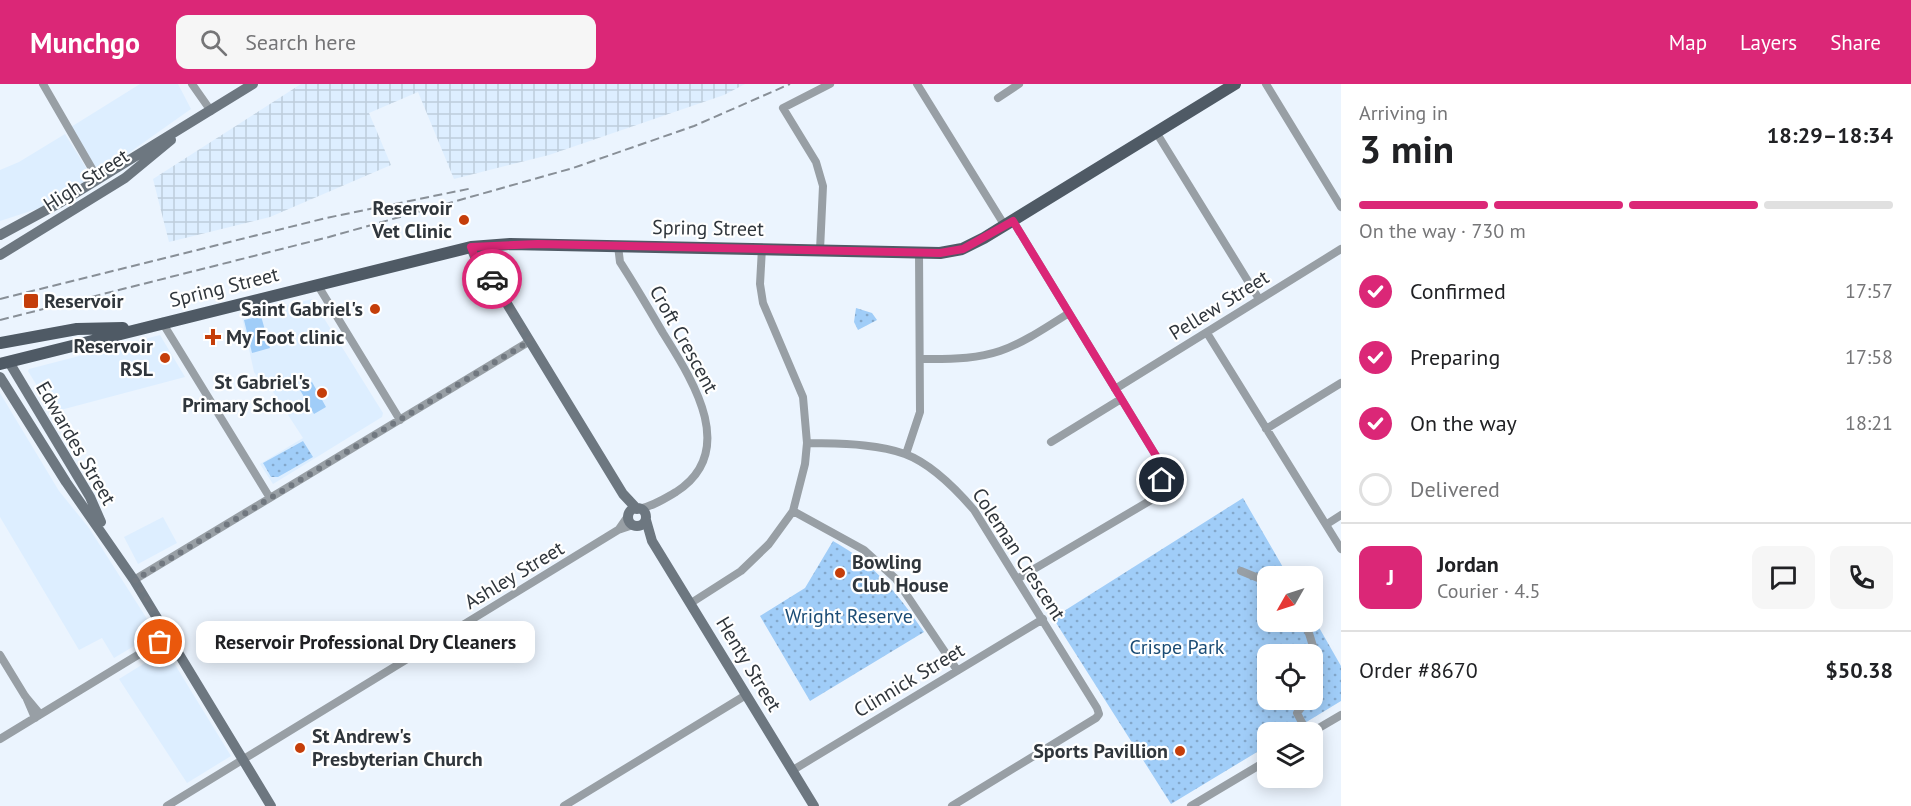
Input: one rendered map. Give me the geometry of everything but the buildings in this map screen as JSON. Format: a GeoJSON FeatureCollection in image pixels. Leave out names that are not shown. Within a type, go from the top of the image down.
{"type":"FeatureCollection","features":[{"type":"Feature","properties":{"kind":"main road","name":"Spring Street"},"geometry":{"type":"LineString","coordinates":[[0,343],[143,327],[477,246],[762,248],[940,253],[963,249],[1235,84]]}},
{"type":"Feature","properties":{"kind":"main road","name":"Spring Street"},"geometry":{"type":"LineString","coordinates":[[5,363],[93,334]]}},
{"type":"Feature","properties":{"kind":"main road"},"geometry":{"type":"LineString","coordinates":[[0,348],[5,363]]}},
{"type":"Feature","properties":{"kind":"street"},"geometry":{"type":"LineString","coordinates":[[43,84],[98,179]]}},
{"type":"Feature","properties":{"kind":"street"},"geometry":{"type":"LineString","coordinates":[[192,84],[209,112]]}},
{"type":"Feature","properties":{"kind":"street","name":"High Street"},"geometry":{"type":"LineString","coordinates":[[0,235],[98,179],[253,84]]}},
{"type":"Feature","properties":{"kind":"street"},"geometry":{"type":"LineString","coordinates":[[820,250],[823,186],[816,162],[783,108],[830,84]]}},
{"type":"Feature","properties":{"kind":"street"},"geometry":{"type":"LineString","coordinates":[[917,84],[1069,313],[1161,464],[1162,480],[1158,496],[1017,579]]}},
{"type":"Feature","properties":{"kind":"street"},"geometry":{"type":"LineString","coordinates":[[998,98],[1019,84]]}},
{"type":"Feature","properties":{"kind":"street"},"geometry":{"type":"LineString","coordinates":[[1266,84],[1341,207]]}},
{"type":"Feature","properties":{"kind":"street","name":"High Street"},"geometry":{"type":"LineString","coordinates":[[0,255],[134,172],[185,127]]}},
{"type":"Feature","properties":{"kind":"street"},"geometry":{"type":"LineString","coordinates":[[1156,132],[1259,299]]}},
{"type":"Feature","properties":{"kind":"street"},"geometry":{"type":"LineString","coordinates":[[129,160],[134,172]]}},
{"type":"Feature","properties":{"kind":"street"},"geometry":{"type":"LineString","coordinates":[[477,246],[487,271],[637,517]]}},
{"type":"Feature","properties":{"kind":"street","name":"Croft Crescent"},"geometry":{"type":"LineString","coordinates":[[618,246],[620,262],[698,391],[706,425],[706,451],[697,471],[681,489],[637,517]]}},
{"type":"Feature","properties":{"kind":"street"},"geometry":{"type":"LineString","coordinates":[[691,603],[741,571],[770,544],[793,512],[804,472],[807,444],[799,386],[763,303],[759,284],[762,248]]}},
{"type":"Feature","properties":{"kind":"street","name":"Pellew Street"},"geometry":{"type":"LineString","coordinates":[[1115,389],[1341,249]]}},
{"type":"Feature","properties":{"kind":"street"},"geometry":{"type":"LineString","coordinates":[[906,454],[920,412],[919,252]]}},
{"type":"Feature","properties":{"kind":"street"},"geometry":{"type":"LineString","coordinates":[[317,284],[400,420]]}},
{"type":"Feature","properties":{"kind":"street"},"geometry":{"type":"LineString","coordinates":[[921,359],[968,360],[998,354],[1022,344],[1069,313]]}},
{"type":"Feature","properties":{"kind":"street"},"geometry":{"type":"LineString","coordinates":[[162,322],[270,498]]}},
{"type":"Feature","properties":{"kind":"street"},"geometry":{"type":"LineString","coordinates":[[1207,333],[1341,549]]}},
{"type":"Feature","properties":{"kind":"street"},"geometry":{"type":"LineString","coordinates":[[135,580],[530,341]]}},
{"type":"Feature","properties":{"kind":"street","name":"Edwardes Street"},"geometry":{"type":"LineString","coordinates":[[5,363],[90,497],[111,544]]}},
{"type":"Feature","properties":{"kind":"street","name":"Edwardes Street"},"geometry":{"type":"LineString","coordinates":[[0,377],[66,482],[135,580],[271,806]]}},
{"type":"Feature","properties":{"kind":"street"},"geometry":{"type":"LineString","coordinates":[[1266,429],[1341,382]]}},
{"type":"Feature","properties":{"kind":"street"},"geometry":{"type":"LineString","coordinates":[[1051,442],[1121,399]]}},
{"type":"Feature","properties":{"kind":"street","name":"Coleman Crescent"},"geometry":{"type":"LineString","coordinates":[[807,444],[840,444],[906,454],[952,486],[974,510],[1043,619],[1099,714],[952,806]]}},
{"type":"Feature","properties":{"kind":"street"},"geometry":{"type":"LineString","coordinates":[[793,512],[864,550],[896,579],[957,670]]}},
{"type":"Feature","properties":{"kind":"street"},"geometry":{"type":"LineString","coordinates":[[1326,524],[1341,515]]}},
{"type":"Feature","properties":{"kind":"street","name":"Ashley Street"},"geometry":{"type":"LineString","coordinates":[[167,806],[637,517]]}},
{"type":"Feature","properties":{"kind":"street","name":"Henty Street"},"geometry":{"type":"LineString","coordinates":[[637,517],[814,806]]}},
{"type":"Feature","properties":{"kind":"street"},"geometry":{"type":"LineString","coordinates":[[1241,571],[1257,578]]}},
{"type":"Feature","properties":{"kind":"street","name":"Clinnick Street"},"geometry":{"type":"LineString","coordinates":[[793,770],[1043,619]]}},
{"type":"Feature","properties":{"kind":"street"},"geometry":{"type":"LineString","coordinates":[[0,739],[169,636]]}},
{"type":"Feature","properties":{"kind":"street"},"geometry":{"type":"LineString","coordinates":[[0,655],[38,716]]}},
{"type":"Feature","properties":{"kind":"street"},"geometry":{"type":"LineString","coordinates":[[564,806],[746,695]]}},
{"type":"Feature","properties":{"kind":"street"},"geometry":{"type":"LineString","coordinates":[[1323,726],[1341,715]]}},
{"type":"Feature","properties":{"kind":"street"},"geometry":{"type":"LineString","coordinates":[[1191,806],[1257,767]]}},
{"type":"Feature","properties":{"kind":"shaded area"},"geometry":{"type":"Polygon","coordinates":[[[140,84],[178,84],[191,109],[99,174],[71,127],[140,84]]]}},
{"type":"Feature","properties":{"kind":"shaded area"},"geometry":{"type":"Polygon","coordinates":[[[301,84],[745,84],[724,95],[549,155],[454,179],[418,92],[369,113],[391,165],[270,217],[169,242],[153,179],[301,84]]]}},
{"type":"Feature","properties":{"kind":"shaded area"},"geometry":{"type":"Polygon","coordinates":[[[65,134],[92,177],[40,208],[0,221],[0,170],[19,162],[65,134]]]}},
{"type":"Feature","properties":{"kind":"shaded area","name":"St Gabriel's Primary School"},"geometry":{"type":"Polygon","coordinates":[[[312,299],[383,413],[382,417],[273,484],[260,464],[303,438],[268,384],[263,386],[254,372],[242,317],[312,299]]]}},
{"type":"Feature","properties":{"kind":"shaded area"},"geometry":{"type":"Polygon","coordinates":[[[160,335],[185,377],[53,412],[28,371],[29,369],[160,335]]]}},
{"type":"Feature","properties":{"kind":"shaded area"},"geometry":{"type":"Polygon","coordinates":[[[0,393],[59,491],[89,528],[156,633],[114,658],[102,638],[79,650],[0,517],[0,393]]]}},
{"type":"Feature","properties":{"kind":"shaded area"},"geometry":{"type":"Polygon","coordinates":[[[163,517],[177,543],[138,564],[124,537],[163,517]]]}},
{"type":"Feature","properties":{"kind":"shaded area"},"geometry":{"type":"Polygon","coordinates":[[[166,650],[231,756],[187,783],[119,679],[166,650]]]}},
{"type":"Feature","properties":{"kind":"green space"},"geometry":{"type":"Polygon","coordinates":[[[856,308],[872,313],[877,320],[858,330],[854,322],[856,308]]]}},
{"type":"Feature","properties":{"kind":"green space"},"geometry":{"type":"Polygon","coordinates":[[[261,316],[270,348],[252,353],[244,320],[261,316]]]}},
{"type":"Feature","properties":{"kind":"green space"},"geometry":{"type":"Polygon","coordinates":[[[312,382],[326,407],[314,414],[300,390],[312,382]]]}},
{"type":"Feature","properties":{"kind":"green space"},"geometry":{"type":"Polygon","coordinates":[[[303,441],[313,457],[278,477],[271,477],[263,463],[303,441]]]}},
{"type":"Feature","properties":{"kind":"green space","name":"Crispe Park"},"geometry":{"type":"Polygon","coordinates":[[[1243,498],[1282,566],[1257,566],[1257,632],[1322,632],[1341,666],[1341,701],[1306,722],[1257,722],[1257,752],[1171,804],[1053,618],[1243,498]]]}},
{"type":"Feature","properties":{"kind":"green space","name":"Wright Reserve"},"geometry":{"type":"Polygon","coordinates":[[[833,541],[861,559],[884,581],[924,632],[810,701],[760,616],[805,588],[833,541]]]}},
{"type":"Feature","properties":{"kind":"railway"},"geometry":{"type":"LineString","coordinates":[[0,320],[329,237],[573,168],[694,126],[790,84]]}},
{"type":"Feature","properties":{"kind":"railway"},"geometry":{"type":"LineString","coordinates":[[0,299],[326,218],[473,188]]}},
{"type":"Feature","properties":{"kind":"way so far"},"geometry":{"type":"LineString","coordinates":[[160,642],[169,636],[135,580],[530,341],[492,279]]}},
{"type":"Feature","properties":{"kind":"place","name":"Reservoir Vet Clinic"},"geometry":{"type":"Point","coordinates":[464,220]}},
{"type":"Feature","properties":{"kind":"place","name":"Reservoir"},"geometry":{"type":"Point","coordinates":[31,301]}},
{"type":"Feature","properties":{"kind":"place","name":"Saint Gabriel's"},"geometry":{"type":"Point","coordinates":[375,309]}},
{"type":"Feature","properties":{"kind":"place","name":"My Foot clinic"},"geometry":{"type":"Point","coordinates":[213,337]}},
{"type":"Feature","properties":{"kind":"place","name":"Reservoir RSL"},"geometry":{"type":"Point","coordinates":[165,358]}},
{"type":"Feature","properties":{"kind":"place","name":"St Gabriel's Primary School"},"geometry":{"type":"Point","coordinates":[322,393]}},
{"type":"Feature","properties":{"kind":"place","name":"Bowling Club House"},"geometry":{"type":"Point","coordinates":[840,573]}},
{"type":"Feature","properties":{"kind":"place","name":"Reservoir Professional Dry Cleaners"},"geometry":{"type":"Point","coordinates":[160,642]}},
{"type":"Feature","properties":{"kind":"place","name":"St Andrew's Presbyterian Church"},"geometry":{"type":"Point","coordinates":[300,748]}},
{"type":"Feature","properties":{"kind":"place","name":"Sports Pavillion"},"geometry":{"type":"Point","coordinates":[1180,751]}},
{"type":"Feature","properties":{"kind":"route"},"geometry":{"type":"LineString","coordinates":[[492,279],[473,254],[471,247],[496,244],[538,244],[940,253],[963,249],[1013,221],[1161,464],[1162,480]]}}]}
